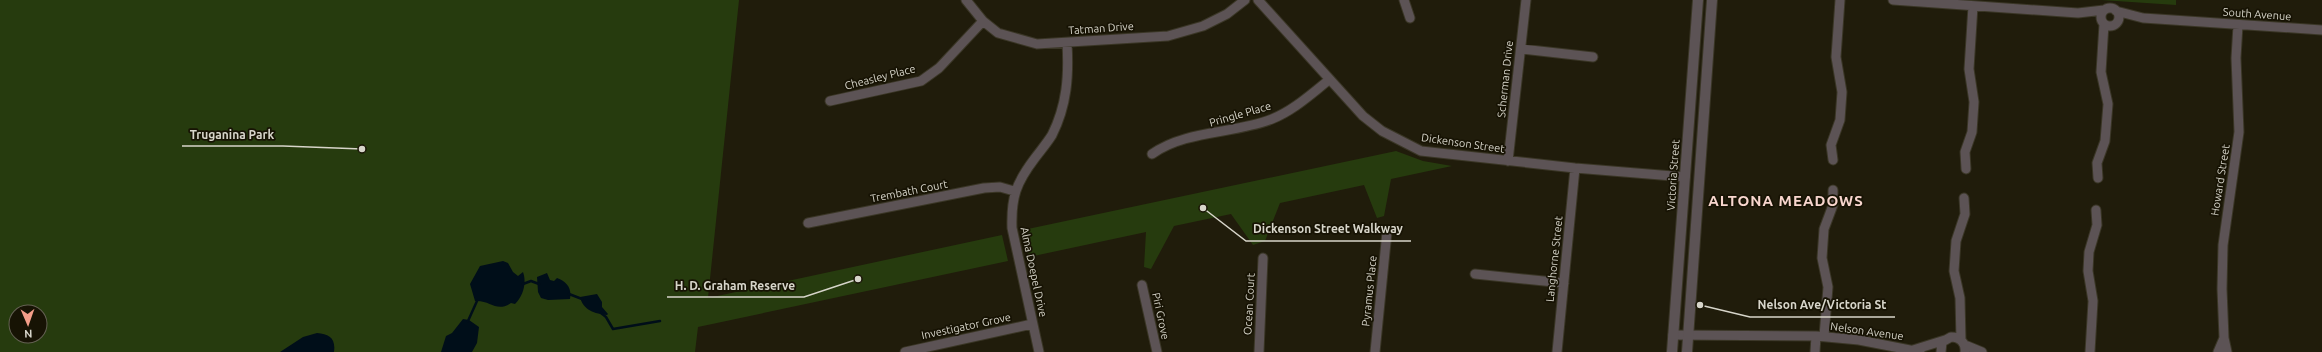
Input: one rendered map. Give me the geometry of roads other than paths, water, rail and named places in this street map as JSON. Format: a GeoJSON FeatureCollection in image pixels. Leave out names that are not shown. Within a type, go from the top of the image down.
{"type":"FeatureCollection","features":[{"type":"Feature","properties":{"kind":"street","name":"Tatman Drive"},"geometry":{"type":"LineString","coordinates":[[966,0],[983,22],[998,33],[1015,40],[1037,44],[1168,36],[1203,26],[1227,14],[1245,0]]}},
{"type":"Feature","properties":{"kind":"street","name":"Dickenson Street"},"geometry":{"type":"LineString","coordinates":[[1258,0],[1328,80],[1362,116],[1382,131],[1404,144],[1421,151],[1575,168],[1701,179]]}},
{"type":"Feature","properties":{"kind":"street"},"geometry":{"type":"LineString","coordinates":[[1404,0],[1410,18]]}},
{"type":"Feature","properties":{"kind":"street","name":"Scherman Drive"},"geometry":{"type":"LineString","coordinates":[[1508,161],[1526,0]]}},
{"type":"Feature","properties":{"kind":"street","name":"Victoria Street"},"geometry":{"type":"LineString","coordinates":[[1672,352],[1698,0]]}},
{"type":"Feature","properties":{"kind":"street"},"geometry":{"type":"LineString","coordinates":[[1687,352],[1701,179],[1712,0]]}},
{"type":"Feature","properties":{"kind":"street"},"geometry":{"type":"LineString","coordinates":[[1833,160],[1832,145],[1840,120],[1842,92],[1836,57],[1840,0]]}},
{"type":"Feature","properties":{"kind":"street"},"geometry":{"type":"LineString","coordinates":[[1893,0],[2078,13],[2111,8],[2116,11],[2118,15],[2104,47]]}},
{"type":"Feature","properties":{"kind":"street"},"geometry":{"type":"LineString","coordinates":[[1966,169],[1965,152],[1972,132],[1974,102],[1969,69],[1973,6]]}},
{"type":"Feature","properties":{"kind":"street"},"geometry":{"type":"LineString","coordinates":[[2098,178],[2097,163],[2105,141],[2108,104],[2102,76],[2104,47],[2103,23],[2101,17],[2104,10]]}},
{"type":"Feature","properties":{"kind":"street","name":"South Avenue"},"geometry":{"type":"LineString","coordinates":[[2116,11],[2143,18],[2322,30]]}},
{"type":"Feature","properties":{"kind":"street"},"geometry":{"type":"LineString","coordinates":[[2078,13],[2109,26],[2115,24]]}},
{"type":"Feature","properties":{"kind":"street","name":"South Avenue"},"geometry":{"type":"LineString","coordinates":[[2115,24],[2143,18]]}},
{"type":"Feature","properties":{"kind":"street","name":"Cheasley Place"},"geometry":{"type":"LineString","coordinates":[[830,102],[921,81],[939,68],[983,22]]}},
{"type":"Feature","properties":{"kind":"street","name":"Howard Street"},"geometry":{"type":"LineString","coordinates":[[2227,352],[2224,338],[2222,289],[2223,245],[2239,132],[2236,58],[2238,25]]}},
{"type":"Feature","properties":{"kind":"street","name":"Alma Doepel Drive"},"geometry":{"type":"LineString","coordinates":[[1039,352],[1012,228],[1011,207],[1014,191],[1022,174],[1050,137],[1058,122],[1068,90],[1067,43]]}},
{"type":"Feature","properties":{"kind":"street"},"geometry":{"type":"LineString","coordinates":[[1521,49],[1593,57]]}},
{"type":"Feature","properties":{"kind":"street","name":"Pringle Place"},"geometry":{"type":"LineString","coordinates":[[1152,154],[1166,144],[1244,127],[1272,119],[1292,108],[1328,80]]}},
{"type":"Feature","properties":{"kind":"street","name":"Langhorne Street"},"geometry":{"type":"LineString","coordinates":[[1557,352],[1575,168]]}},
{"type":"Feature","properties":{"kind":"street","name":"Trembath Court"},"geometry":{"type":"LineString","coordinates":[[808,223],[984,188],[1000,187],[1014,191]]}},
{"type":"Feature","properties":{"kind":"street"},"geometry":{"type":"LineString","coordinates":[[1815,352],[1820,336],[1828,287],[1822,258],[1824,229],[1833,205],[1833,190]]}},
{"type":"Feature","properties":{"kind":"street"},"geometry":{"type":"LineString","coordinates":[[1964,198],[1965,214],[1956,241],[1954,271],[1960,298],[1959,318],[1964,345]]}},
{"type":"Feature","properties":{"kind":"street"},"geometry":{"type":"LineString","coordinates":[[2090,352],[2093,301],[2088,271],[2089,252],[2097,225],[2096,210]]}},
{"type":"Feature","properties":{"kind":"street","name":"Pyramus Place"},"geometry":{"type":"LineString","coordinates":[[1375,352],[1387,232]]}},
{"type":"Feature","properties":{"kind":"street","name":"Ocean Court"},"geometry":{"type":"LineString","coordinates":[[1259,352],[1263,258]]}},
{"type":"Feature","properties":{"kind":"street"},"geometry":{"type":"LineString","coordinates":[[1475,274],[1564,283]]}},
{"type":"Feature","properties":{"kind":"street","name":"Piri Grove"},"geometry":{"type":"LineString","coordinates":[[1142,285],[1157,352]]}},
{"type":"Feature","properties":{"kind":"street"},"geometry":{"type":"LineString","coordinates":[[1941,352],[1941,345],[1953,332],[1959,318]]}},
{"type":"Feature","properties":{"kind":"street","name":"Investigator Grove"},"geometry":{"type":"LineString","coordinates":[[905,352],[1032,324]]}},
{"type":"Feature","properties":{"kind":"street","name":"Nelson Avenue"},"geometry":{"type":"LineString","coordinates":[[1673,335],[1820,336],[1917,351],[1946,339]]}},
{"type":"Feature","properties":{"kind":"street"},"geometry":{"type":"LineString","coordinates":[[1946,339],[1955,337],[1964,345],[1982,352]]}},
{"type":"Feature","properties":{"kind":"street","name":"Howard Street"},"geometry":{"type":"LineString","coordinates":[[2218,352],[2224,338]]}},
{"type":"Feature","properties":{"kind":"water"},"geometry":{"type":"Polygon","coordinates":[[[503,261],[508,263],[513,272],[518,276],[523,272],[525,281],[518,301],[515,304],[511,303],[501,307],[481,301],[475,301],[470,284],[480,266],[503,261]]]}},
{"type":"Feature","properties":{"kind":"water"},"geometry":{"type":"Polygon","coordinates":[[[547,273],[550,280],[554,281],[557,278],[564,281],[570,292],[570,299],[548,300],[541,298],[538,292],[537,277],[547,273]]]}},
{"type":"Feature","properties":{"kind":"water"},"geometry":{"type":"Polygon","coordinates":[[[597,294],[602,302],[602,307],[608,314],[607,315],[598,314],[587,308],[580,297],[597,294]]]}},
{"type":"Feature","properties":{"kind":"water"},"geometry":{"type":"Polygon","coordinates":[[[463,319],[469,320],[479,327],[477,343],[472,352],[441,352],[446,336],[452,333],[463,319]]]}},
{"type":"Feature","properties":{"kind":"water"},"geometry":{"type":"Polygon","coordinates":[[[317,333],[325,334],[333,340],[334,352],[280,352],[303,337],[317,333]]]}},
{"type":"Feature","properties":{"kind":"waterway"},"geometry":{"type":"LineString","coordinates":[[523,284],[531,281],[539,284]]}},
{"type":"Feature","properties":{"kind":"waterway"},"geometry":{"type":"LineString","coordinates":[[569,294],[582,299]]}},
{"type":"Feature","properties":{"kind":"waterway"},"geometry":{"type":"LineString","coordinates":[[468,321],[477,301]]}},
{"type":"Feature","properties":{"kind":"waterway"},"geometry":{"type":"LineString","coordinates":[[601,313],[606,317],[613,329],[660,321]]}},
{"type":"Feature","properties":{"kind":"place","name":"Truganina Park"},"geometry":{"type":"Point","coordinates":[362,149]}},
{"type":"Feature","properties":{"kind":"place","name":"Dickenson Street Walkway"},"geometry":{"type":"Point","coordinates":[1203,208]}},
{"type":"Feature","properties":{"kind":"place","name":"H. D. Graham Reserve"},"geometry":{"type":"Point","coordinates":[858,279]}},
{"type":"Feature","properties":{"kind":"place","name":"Nelson Ave/Victoria St"},"geometry":{"type":"Point","coordinates":[1700,305]}},
{"type":"Feature","properties":{"kind":"district","name":"ALTONA MEADOWS"},"geometry":{"type":"Point","coordinates":[1786,201]}}]}
